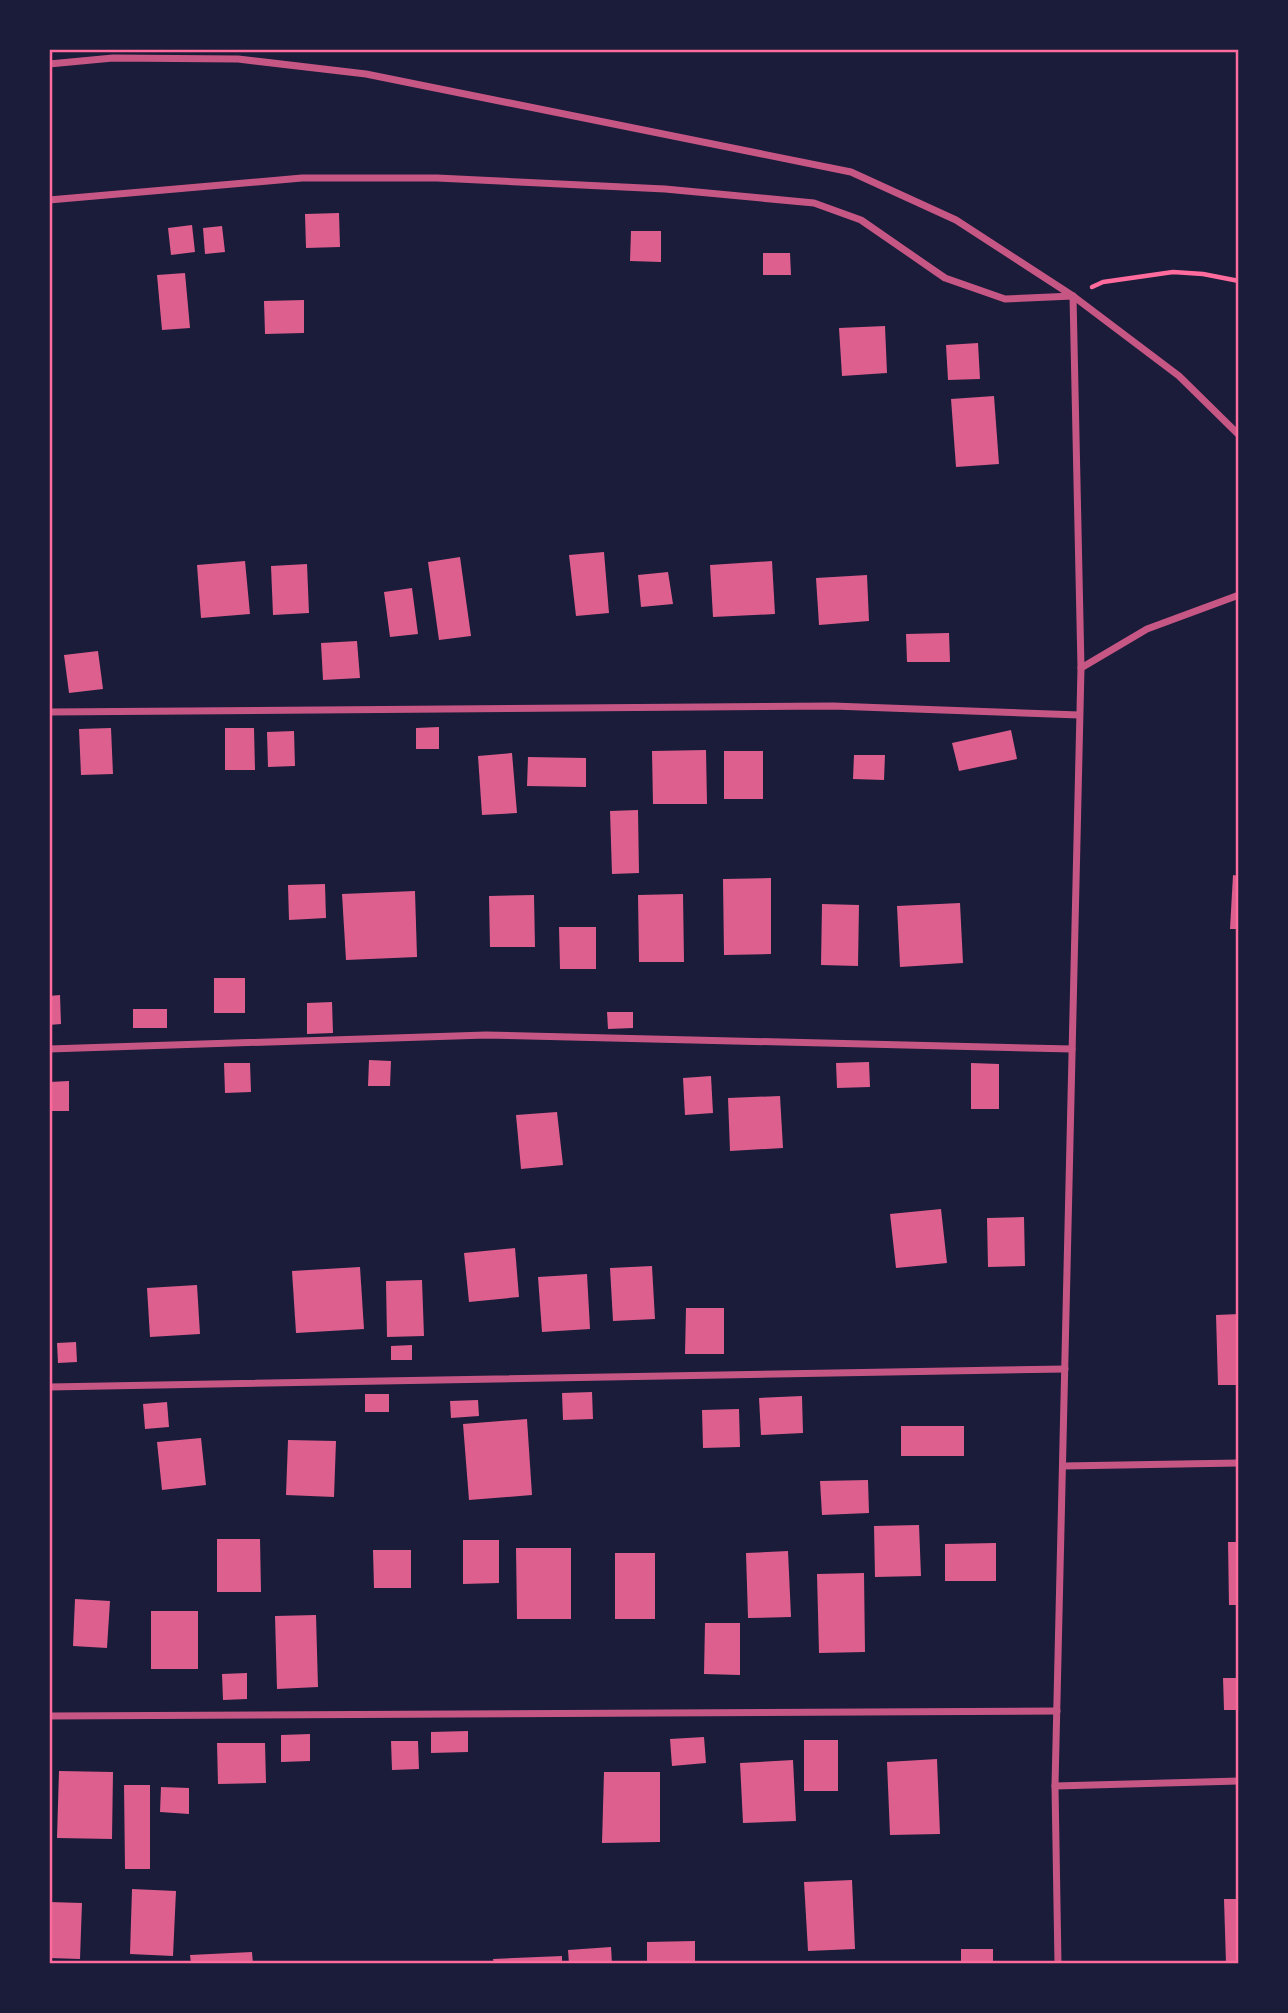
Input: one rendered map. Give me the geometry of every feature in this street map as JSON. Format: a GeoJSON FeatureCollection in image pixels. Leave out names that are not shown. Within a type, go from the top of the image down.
{"type":"FeatureCollection","features":[{"type":"Feature","properties":{"kind":"street"},"geometry":{"type":"LineString","coordinates":[[49,64],[113,58],[238,59],[366,74],[850,172],[956,220],[1073,296],[1179,376],[1239,435]]}},
{"type":"Feature","properties":{"kind":"street"},"geometry":{"type":"LineString","coordinates":[[49,200],[302,178],[437,178],[665,189],[814,203],[861,220],[945,278],[1005,299],[1073,296]]}},
{"type":"Feature","properties":{"kind":"street"},"geometry":{"type":"LineString","coordinates":[[1058,1964],[1055,1786],[1081,668],[1073,296]]}},
{"type":"Feature","properties":{"kind":"street"},"geometry":{"type":"LineString","coordinates":[[1081,668],[1147,629],[1239,595]]}},
{"type":"Feature","properties":{"kind":"street"},"geometry":{"type":"LineString","coordinates":[[49,712],[833,706],[1079,715]]}},
{"type":"Feature","properties":{"kind":"street"},"geometry":{"type":"LineString","coordinates":[[49,1049],[486,1035],[1072,1049]]}},
{"type":"Feature","properties":{"kind":"street"},"geometry":{"type":"LineString","coordinates":[[49,1387],[1065,1369]]}},
{"type":"Feature","properties":{"kind":"street"},"geometry":{"type":"LineString","coordinates":[[1063,1466],[1239,1463]]}},
{"type":"Feature","properties":{"kind":"street"},"geometry":{"type":"LineString","coordinates":[[49,1716],[1057,1711]]}},
{"type":"Feature","properties":{"kind":"street"},"geometry":{"type":"LineString","coordinates":[[1055,1786],[1239,1782]]}},
{"type":"Feature","properties":{"kind":"path"},"geometry":{"type":"LineString","coordinates":[[1073,296],[1103,282],[1173,272],[1239,281]]}},
{"type":"Feature","properties":{"kind":"building"},"geometry":{"type":"Polygon","coordinates":[[[339,213],[340,247],[306,248],[305,214],[339,213]]]}},
{"type":"Feature","properties":{"kind":"building"},"geometry":{"type":"Polygon","coordinates":[[[192,225],[195,252],[171,255],[168,228],[192,225]]]}},
{"type":"Feature","properties":{"kind":"building"},"geometry":{"type":"Polygon","coordinates":[[[222,226],[225,252],[205,254],[203,228],[222,226]]]}},
{"type":"Feature","properties":{"kind":"building"},"geometry":{"type":"Polygon","coordinates":[[[631,231],[661,231],[661,262],[630,261],[631,231]]]}},
{"type":"Feature","properties":{"kind":"building"},"geometry":{"type":"Polygon","coordinates":[[[763,253],[790,253],[791,275],[763,275],[763,253]]]}},
{"type":"Feature","properties":{"kind":"building"},"geometry":{"type":"Polygon","coordinates":[[[185,273],[190,328],[162,330],[157,275],[185,273]]]}},
{"type":"Feature","properties":{"kind":"building"},"geometry":{"type":"Polygon","coordinates":[[[304,300],[304,333],[265,334],[264,301],[304,300]]]}},
{"type":"Feature","properties":{"kind":"building"},"geometry":{"type":"Polygon","coordinates":[[[885,326],[887,373],[842,376],[839,328],[885,326]]]}},
{"type":"Feature","properties":{"kind":"building"},"geometry":{"type":"Polygon","coordinates":[[[978,343],[980,379],[948,380],[946,345],[978,343]]]}},
{"type":"Feature","properties":{"kind":"building"},"geometry":{"type":"Polygon","coordinates":[[[994,396],[999,464],[956,467],[951,399],[994,396]]]}},
{"type":"Feature","properties":{"kind":"building"},"geometry":{"type":"Polygon","coordinates":[[[604,552],[609,613],[576,616],[569,555],[604,552]]]}},
{"type":"Feature","properties":{"kind":"building"},"geometry":{"type":"Polygon","coordinates":[[[460,557],[471,636],[439,640],[428,562],[460,557]]]}},
{"type":"Feature","properties":{"kind":"building"},"geometry":{"type":"Polygon","coordinates":[[[245,561],[250,614],[201,618],[197,565],[245,561]]]}},
{"type":"Feature","properties":{"kind":"building"},"geometry":{"type":"Polygon","coordinates":[[[772,561],[775,614],[713,617],[710,565],[772,561]]]}},
{"type":"Feature","properties":{"kind":"building"},"geometry":{"type":"Polygon","coordinates":[[[307,564],[309,613],[273,615],[271,566],[307,564]]]}},
{"type":"Feature","properties":{"kind":"building"},"geometry":{"type":"Polygon","coordinates":[[[668,572],[673,604],[641,607],[638,575],[668,572]]]}},
{"type":"Feature","properties":{"kind":"building"},"geometry":{"type":"Polygon","coordinates":[[[867,575],[869,621],[819,625],[816,578],[867,575]]]}},
{"type":"Feature","properties":{"kind":"building"},"geometry":{"type":"Polygon","coordinates":[[[412,588],[418,634],[390,637],[384,592],[412,588]]]}},
{"type":"Feature","properties":{"kind":"building"},"geometry":{"type":"Polygon","coordinates":[[[949,633],[950,662],[907,662],[906,634],[949,633]]]}},
{"type":"Feature","properties":{"kind":"building"},"geometry":{"type":"Polygon","coordinates":[[[357,641],[360,678],[323,680],[321,643],[357,641]]]}},
{"type":"Feature","properties":{"kind":"building"},"geometry":{"type":"Polygon","coordinates":[[[98,651],[103,689],[69,693],[64,655],[98,651]]]}},
{"type":"Feature","properties":{"kind":"building"},"geometry":{"type":"Polygon","coordinates":[[[439,727],[439,749],[416,749],[416,728],[439,727]]]}},
{"type":"Feature","properties":{"kind":"building"},"geometry":{"type":"Polygon","coordinates":[[[111,728],[113,774],[81,775],[79,729],[111,728]]]}},
{"type":"Feature","properties":{"kind":"building"},"geometry":{"type":"Polygon","coordinates":[[[225,728],[254,728],[255,770],[225,770],[225,728]]]}},
{"type":"Feature","properties":{"kind":"building"},"geometry":{"type":"Polygon","coordinates":[[[1011,730],[1017,759],[959,771],[952,743],[1011,730]]]}},
{"type":"Feature","properties":{"kind":"building"},"geometry":{"type":"Polygon","coordinates":[[[294,731],[295,766],[268,767],[267,732],[294,731]]]}},
{"type":"Feature","properties":{"kind":"building"},"geometry":{"type":"Polygon","coordinates":[[[706,750],[707,804],[653,804],[652,751],[706,750]]]}},
{"type":"Feature","properties":{"kind":"building"},"geometry":{"type":"Polygon","coordinates":[[[724,751],[763,751],[763,799],[724,799],[724,751]]]}},
{"type":"Feature","properties":{"kind":"building"},"geometry":{"type":"Polygon","coordinates":[[[512,753],[517,813],[482,815],[478,756],[512,753]]]}},
{"type":"Feature","properties":{"kind":"building"},"geometry":{"type":"Polygon","coordinates":[[[854,755],[885,755],[884,780],[853,779],[854,755]]]}},
{"type":"Feature","properties":{"kind":"building"},"geometry":{"type":"Polygon","coordinates":[[[528,757],[586,758],[586,787],[527,786],[528,757]]]}},
{"type":"Feature","properties":{"kind":"building"},"geometry":{"type":"Polygon","coordinates":[[[638,810],[639,873],[612,874],[610,811],[638,810]]]}},
{"type":"Feature","properties":{"kind":"building"},"geometry":{"type":"Polygon","coordinates":[[[1233,875],[1239,876],[1239,929],[1230,929],[1233,875]]]}},
{"type":"Feature","properties":{"kind":"building"},"geometry":{"type":"Polygon","coordinates":[[[771,878],[771,954],[724,955],[723,879],[771,878]]]}},
{"type":"Feature","properties":{"kind":"building"},"geometry":{"type":"Polygon","coordinates":[[[325,884],[326,918],[289,920],[288,885],[325,884]]]}},
{"type":"Feature","properties":{"kind":"building"},"geometry":{"type":"Polygon","coordinates":[[[415,891],[417,957],[346,960],[342,894],[415,891]]]}},
{"type":"Feature","properties":{"kind":"building"},"geometry":{"type":"Polygon","coordinates":[[[683,894],[684,962],[639,962],[638,895],[683,894]]]}},
{"type":"Feature","properties":{"kind":"building"},"geometry":{"type":"Polygon","coordinates":[[[534,895],[535,947],[490,947],[489,896],[534,895]]]}},
{"type":"Feature","properties":{"kind":"building"},"geometry":{"type":"Polygon","coordinates":[[[960,903],[963,963],[900,967],[897,906],[960,903]]]}},
{"type":"Feature","properties":{"kind":"building"},"geometry":{"type":"Polygon","coordinates":[[[822,904],[859,905],[858,966],[821,965],[822,904]]]}},
{"type":"Feature","properties":{"kind":"building"},"geometry":{"type":"Polygon","coordinates":[[[559,927],[596,927],[596,969],[560,969],[559,927]]]}},
{"type":"Feature","properties":{"kind":"building"},"geometry":{"type":"Polygon","coordinates":[[[214,978],[245,978],[245,1013],[214,1013],[214,978]]]}},
{"type":"Feature","properties":{"kind":"building"},"geometry":{"type":"Polygon","coordinates":[[[60,995],[61,1024],[49,1025],[49,996],[60,995]]]}},
{"type":"Feature","properties":{"kind":"building"},"geometry":{"type":"Polygon","coordinates":[[[332,1002],[333,1033],[307,1034],[307,1003],[332,1002]]]}},
{"type":"Feature","properties":{"kind":"building"},"geometry":{"type":"Polygon","coordinates":[[[133,1009],[167,1009],[167,1028],[133,1028],[133,1009]]]}},
{"type":"Feature","properties":{"kind":"building"},"geometry":{"type":"Polygon","coordinates":[[[607,1012],[633,1012],[633,1028],[608,1029],[607,1012]]]}},
{"type":"Feature","properties":{"kind":"building"},"geometry":{"type":"Polygon","coordinates":[[[369,1060],[391,1061],[390,1086],[368,1086],[369,1060]]]}},
{"type":"Feature","properties":{"kind":"building"},"geometry":{"type":"Polygon","coordinates":[[[869,1062],[870,1087],[837,1088],[836,1063],[869,1062]]]}},
{"type":"Feature","properties":{"kind":"building"},"geometry":{"type":"Polygon","coordinates":[[[224,1063],[250,1063],[251,1092],[225,1093],[224,1063]]]}},
{"type":"Feature","properties":{"kind":"building"},"geometry":{"type":"Polygon","coordinates":[[[971,1063],[999,1064],[999,1109],[971,1109],[971,1063]]]}},
{"type":"Feature","properties":{"kind":"building"},"geometry":{"type":"Polygon","coordinates":[[[711,1076],[713,1113],[685,1115],[683,1078],[711,1076]]]}},
{"type":"Feature","properties":{"kind":"building"},"geometry":{"type":"Polygon","coordinates":[[[69,1081],[69,1111],[49,1111],[49,1082],[69,1081]]]}},
{"type":"Feature","properties":{"kind":"building"},"geometry":{"type":"Polygon","coordinates":[[[780,1096],[783,1148],[730,1151],[728,1098],[780,1096]]]}},
{"type":"Feature","properties":{"kind":"building"},"geometry":{"type":"Polygon","coordinates":[[[557,1112],[563,1165],[521,1169],[516,1115],[557,1112]]]}},
{"type":"Feature","properties":{"kind":"building"},"geometry":{"type":"Polygon","coordinates":[[[941,1209],[947,1263],[896,1268],[890,1214],[941,1209]]]}},
{"type":"Feature","properties":{"kind":"building"},"geometry":{"type":"Polygon","coordinates":[[[1024,1217],[1025,1266],[988,1267],[987,1218],[1024,1217]]]}},
{"type":"Feature","properties":{"kind":"building"},"geometry":{"type":"Polygon","coordinates":[[[515,1248],[519,1297],[469,1302],[464,1253],[515,1248]]]}},
{"type":"Feature","properties":{"kind":"building"},"geometry":{"type":"Polygon","coordinates":[[[652,1266],[655,1319],[613,1321],[610,1268],[652,1266]]]}},
{"type":"Feature","properties":{"kind":"building"},"geometry":{"type":"Polygon","coordinates":[[[360,1267],[364,1329],[296,1333],[292,1271],[360,1267]]]}},
{"type":"Feature","properties":{"kind":"building"},"geometry":{"type":"Polygon","coordinates":[[[587,1274],[590,1329],[542,1332],[538,1277],[587,1274]]]}},
{"type":"Feature","properties":{"kind":"building"},"geometry":{"type":"Polygon","coordinates":[[[422,1280],[424,1336],[387,1337],[386,1281],[422,1280]]]}},
{"type":"Feature","properties":{"kind":"building"},"geometry":{"type":"Polygon","coordinates":[[[197,1285],[200,1334],[150,1337],[147,1288],[197,1285]]]}},
{"type":"Feature","properties":{"kind":"building"},"geometry":{"type":"Polygon","coordinates":[[[686,1308],[724,1308],[724,1354],[685,1354],[686,1308]]]}},
{"type":"Feature","properties":{"kind":"building"},"geometry":{"type":"Polygon","coordinates":[[[1239,1314],[1239,1385],[1218,1385],[1216,1315],[1239,1314]]]}},
{"type":"Feature","properties":{"kind":"building"},"geometry":{"type":"Polygon","coordinates":[[[76,1342],[77,1362],[58,1363],[57,1343],[76,1342]]]}},
{"type":"Feature","properties":{"kind":"building"},"geometry":{"type":"Polygon","coordinates":[[[412,1345],[412,1360],[391,1360],[391,1346],[412,1345]]]}},
{"type":"Feature","properties":{"kind":"building"},"geometry":{"type":"Polygon","coordinates":[[[592,1392],[593,1419],[563,1420],[562,1393],[592,1392]]]}},
{"type":"Feature","properties":{"kind":"building"},"geometry":{"type":"Polygon","coordinates":[[[365,1394],[389,1394],[389,1412],[365,1412],[365,1394]]]}},
{"type":"Feature","properties":{"kind":"building"},"geometry":{"type":"Polygon","coordinates":[[[802,1396],[803,1433],[761,1435],[759,1398],[802,1396]]]}},
{"type":"Feature","properties":{"kind":"building"},"geometry":{"type":"Polygon","coordinates":[[[478,1400],[479,1416],[451,1418],[450,1401],[478,1400]]]}},
{"type":"Feature","properties":{"kind":"building"},"geometry":{"type":"Polygon","coordinates":[[[167,1402],[169,1427],[145,1429],[143,1404],[167,1402]]]}},
{"type":"Feature","properties":{"kind":"building"},"geometry":{"type":"Polygon","coordinates":[[[739,1409],[740,1447],[703,1448],[702,1410],[739,1409]]]}},
{"type":"Feature","properties":{"kind":"building"},"geometry":{"type":"Polygon","coordinates":[[[527,1419],[532,1495],[469,1500],[463,1424],[527,1419]]]}},
{"type":"Feature","properties":{"kind":"building"},"geometry":{"type":"Polygon","coordinates":[[[901,1426],[964,1426],[964,1456],[901,1456],[901,1426]]]}},
{"type":"Feature","properties":{"kind":"building"},"geometry":{"type":"Polygon","coordinates":[[[201,1438],[206,1485],[162,1490],[157,1442],[201,1438]]]}},
{"type":"Feature","properties":{"kind":"building"},"geometry":{"type":"Polygon","coordinates":[[[288,1440],[336,1441],[334,1497],[286,1495],[288,1440]]]}},
{"type":"Feature","properties":{"kind":"building"},"geometry":{"type":"Polygon","coordinates":[[[868,1480],[869,1513],[822,1515],[820,1481],[868,1480]]]}},
{"type":"Feature","properties":{"kind":"building"},"geometry":{"type":"Polygon","coordinates":[[[919,1525],[921,1576],[875,1577],[874,1526],[919,1525]]]}},
{"type":"Feature","properties":{"kind":"building"},"geometry":{"type":"Polygon","coordinates":[[[217,1539],[260,1539],[261,1592],[217,1592],[217,1539]]]}},
{"type":"Feature","properties":{"kind":"building"},"geometry":{"type":"Polygon","coordinates":[[[463,1540],[499,1540],[499,1583],[463,1584],[463,1540]]]}},
{"type":"Feature","properties":{"kind":"building"},"geometry":{"type":"Polygon","coordinates":[[[1228,1542],[1239,1542],[1239,1605],[1229,1605],[1228,1542]]]}},
{"type":"Feature","properties":{"kind":"building"},"geometry":{"type":"Polygon","coordinates":[[[996,1543],[996,1581],[945,1581],[945,1544],[996,1543]]]}},
{"type":"Feature","properties":{"kind":"building"},"geometry":{"type":"Polygon","coordinates":[[[516,1548],[571,1548],[571,1619],[517,1619],[516,1548]]]}},
{"type":"Feature","properties":{"kind":"building"},"geometry":{"type":"Polygon","coordinates":[[[373,1550],[411,1550],[411,1588],[374,1588],[373,1550]]]}},
{"type":"Feature","properties":{"kind":"building"},"geometry":{"type":"Polygon","coordinates":[[[788,1551],[791,1617],[748,1618],[746,1553],[788,1551]]]}},
{"type":"Feature","properties":{"kind":"building"},"geometry":{"type":"Polygon","coordinates":[[[615,1553],[655,1553],[655,1619],[615,1619],[615,1553]]]}},
{"type":"Feature","properties":{"kind":"building"},"geometry":{"type":"Polygon","coordinates":[[[864,1573],[865,1652],[819,1653],[817,1574],[864,1573]]]}},
{"type":"Feature","properties":{"kind":"building"},"geometry":{"type":"Polygon","coordinates":[[[75,1599],[110,1601],[107,1648],[73,1646],[75,1599]]]}},
{"type":"Feature","properties":{"kind":"building"},"geometry":{"type":"Polygon","coordinates":[[[151,1611],[198,1611],[198,1669],[151,1669],[151,1611]]]}},
{"type":"Feature","properties":{"kind":"building"},"geometry":{"type":"Polygon","coordinates":[[[316,1615],[318,1687],[277,1689],[275,1616],[316,1615]]]}},
{"type":"Feature","properties":{"kind":"building"},"geometry":{"type":"Polygon","coordinates":[[[705,1623],[740,1623],[740,1675],[704,1674],[705,1623]]]}},
{"type":"Feature","properties":{"kind":"building"},"geometry":{"type":"Polygon","coordinates":[[[247,1673],[247,1699],[223,1700],[222,1674],[247,1673]]]}},
{"type":"Feature","properties":{"kind":"building"},"geometry":{"type":"Polygon","coordinates":[[[1223,1678],[1239,1678],[1239,1710],[1224,1710],[1223,1678]]]}},
{"type":"Feature","properties":{"kind":"building"},"geometry":{"type":"Polygon","coordinates":[[[468,1731],[468,1752],[431,1753],[431,1732],[468,1731]]]}},
{"type":"Feature","properties":{"kind":"building"},"geometry":{"type":"Polygon","coordinates":[[[310,1734],[310,1761],[281,1762],[281,1735],[310,1734]]]}},
{"type":"Feature","properties":{"kind":"building"},"geometry":{"type":"Polygon","coordinates":[[[704,1737],[706,1763],[672,1766],[670,1739],[704,1737]]]}},
{"type":"Feature","properties":{"kind":"building"},"geometry":{"type":"Polygon","coordinates":[[[804,1740],[838,1740],[838,1791],[804,1791],[804,1740]]]}},
{"type":"Feature","properties":{"kind":"building"},"geometry":{"type":"Polygon","coordinates":[[[391,1741],[418,1741],[419,1769],[392,1770],[391,1741]]]}},
{"type":"Feature","properties":{"kind":"building"},"geometry":{"type":"Polygon","coordinates":[[[217,1743],[265,1743],[266,1783],[218,1784],[217,1743]]]}},
{"type":"Feature","properties":{"kind":"building"},"geometry":{"type":"Polygon","coordinates":[[[937,1759],[940,1834],[890,1835],[887,1762],[937,1759]]]}},
{"type":"Feature","properties":{"kind":"building"},"geometry":{"type":"Polygon","coordinates":[[[793,1760],[796,1821],[743,1823],[740,1763],[793,1760]]]}},
{"type":"Feature","properties":{"kind":"building"},"geometry":{"type":"Polygon","coordinates":[[[59,1771],[113,1772],[112,1839],[57,1838],[59,1771]]]}},
{"type":"Feature","properties":{"kind":"building"},"geometry":{"type":"Polygon","coordinates":[[[604,1772],[660,1772],[660,1842],[602,1843],[604,1772]]]}},
{"type":"Feature","properties":{"kind":"building"},"geometry":{"type":"Polygon","coordinates":[[[124,1785],[150,1785],[150,1869],[125,1869],[124,1785]]]}},
{"type":"Feature","properties":{"kind":"building"},"geometry":{"type":"Polygon","coordinates":[[[161,1787],[189,1788],[189,1814],[160,1812],[161,1787]]]}},
{"type":"Feature","properties":{"kind":"building"},"geometry":{"type":"Polygon","coordinates":[[[852,1880],[855,1949],[808,1951],[804,1882],[852,1880]]]}},
{"type":"Feature","properties":{"kind":"building"},"geometry":{"type":"Polygon","coordinates":[[[132,1889],[176,1891],[173,1956],[130,1954],[132,1889]]]}},
{"type":"Feature","properties":{"kind":"building"},"geometry":{"type":"Polygon","coordinates":[[[1224,1899],[1239,1899],[1239,1964],[1226,1964],[1224,1899]]]}},
{"type":"Feature","properties":{"kind":"building"},"geometry":{"type":"Polygon","coordinates":[[[49,1902],[82,1903],[80,1959],[49,1958],[49,1902]]]}},
{"type":"Feature","properties":{"kind":"building"},"geometry":{"type":"Polygon","coordinates":[[[695,1941],[695,1964],[647,1964],[647,1942],[695,1941]]]}},
{"type":"Feature","properties":{"kind":"building"},"geometry":{"type":"Polygon","coordinates":[[[611,1947],[612,1964],[569,1964],[568,1950],[611,1947]]]}},
{"type":"Feature","properties":{"kind":"building"},"geometry":{"type":"Polygon","coordinates":[[[961,1949],[993,1949],[993,1964],[961,1964],[961,1949]]]}},
{"type":"Feature","properties":{"kind":"building"},"geometry":{"type":"Polygon","coordinates":[[[252,1952],[253,1964],[191,1964],[190,1955],[252,1952]]]}},
{"type":"Feature","properties":{"kind":"building"},"geometry":{"type":"Polygon","coordinates":[[[562,1956],[562,1964],[494,1964],[493,1959],[562,1956]]]}}]}
